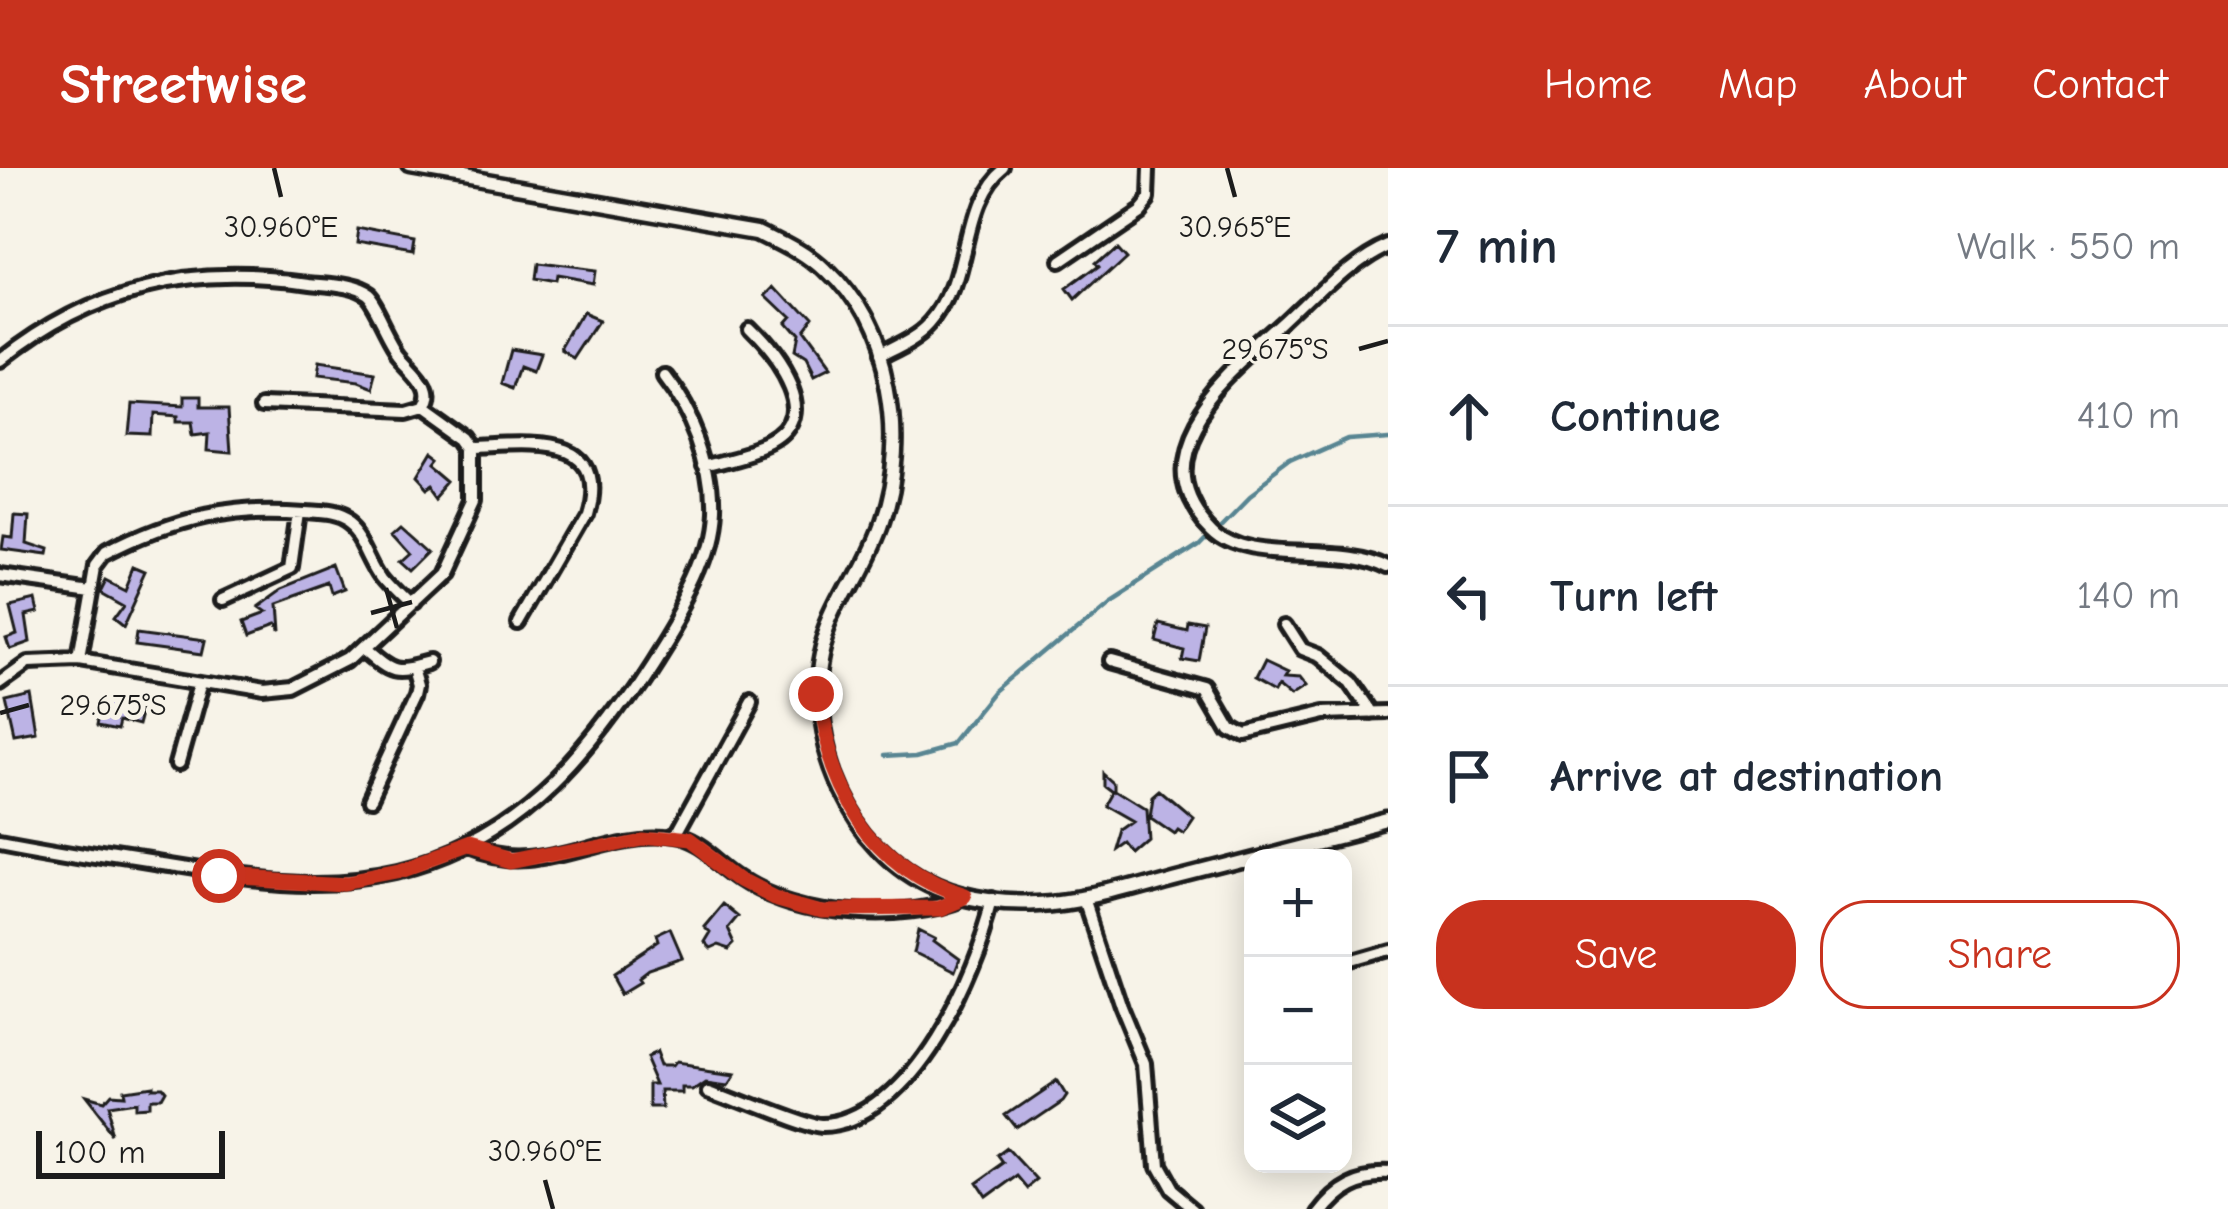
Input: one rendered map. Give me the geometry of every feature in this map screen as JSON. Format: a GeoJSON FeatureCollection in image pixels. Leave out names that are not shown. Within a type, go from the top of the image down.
{"type":"FeatureCollection","features":[{"type":"Feature","properties":{"kind":"street"},"geometry":{"type":"LineString","coordinates":[[411,168],[764,229],[800,247],[826,268],[864,322],[891,394],[891,474],[878,524],[829,620],[816,694],[820,735],[832,774],[849,808],[901,867],[935,888],[965,897],[1046,904],[1086,898],[1388,820]]}},
{"type":"Feature","properties":{"kind":"street"},"geometry":{"type":"LineString","coordinates":[[1058,260],[1138,205],[1149,193],[1150,168]]}},
{"type":"Feature","properties":{"kind":"street"},"geometry":{"type":"LineString","coordinates":[[879,357],[919,335],[946,307],[979,203],[999,170]]}},
{"type":"Feature","properties":{"kind":"street"},"geometry":{"type":"LineString","coordinates":[[1388,246],[1348,271],[1207,402],[1182,457],[1195,506],[1211,529],[1226,538],[1267,549],[1352,552],[1388,566]]}},
{"type":"Feature","properties":{"kind":"street"},"geometry":{"type":"LineString","coordinates":[[0,361],[59,318],[130,290],[187,278],[255,274],[349,288],[366,295],[385,331],[428,383],[429,395],[423,405]]}},
{"type":"Feature","properties":{"kind":"street"},"geometry":{"type":"LineString","coordinates":[[707,467],[768,448],[784,438],[792,423],[795,405],[777,358],[747,329]]}},
{"type":"Feature","properties":{"kind":"street"},"geometry":{"type":"LineString","coordinates":[[0,838],[219,876],[346,883],[398,873],[492,836],[590,750],[681,609],[709,547],[714,512],[707,467],[680,394],[662,372]]}},
{"type":"Feature","properties":{"kind":"street"},"geometry":{"type":"LineString","coordinates":[[0,683],[28,664],[81,662],[262,692],[293,689],[350,660],[442,574],[476,500],[476,448],[469,438],[423,405],[385,410],[263,404]]}},
{"type":"Feature","properties":{"kind":"street"},"geometry":{"type":"LineString","coordinates":[[476,448],[558,447],[582,465],[587,479],[589,498],[584,513],[521,622]]}},
{"type":"Feature","properties":{"kind":"street"},"geometry":{"type":"LineString","coordinates":[[81,662],[98,566],[107,553],[226,509],[300,511],[346,519],[358,530],[386,578],[411,604]]}},
{"type":"Feature","properties":{"kind":"street"},"geometry":{"type":"LineString","coordinates":[[223,600],[292,568],[300,511]]}},
{"type":"Feature","properties":{"kind":"street"},"geometry":{"type":"LineString","coordinates":[[0,575],[93,589]]}},
{"type":"Feature","properties":{"kind":"street"},"geometry":{"type":"LineString","coordinates":[[1284,624],[1300,649],[1318,656],[1351,683],[1372,715]]}},
{"type":"Feature","properties":{"kind":"street"},"geometry":{"type":"LineString","coordinates":[[364,647],[398,671],[429,662]]}},
{"type":"Feature","properties":{"kind":"street"},"geometry":{"type":"LineString","coordinates":[[1109,662],[1207,688],[1229,728],[1243,735],[1322,716],[1388,714]]}},
{"type":"Feature","properties":{"kind":"street"},"geometry":{"type":"LineString","coordinates":[[367,801],[418,694],[414,667]]}},
{"type":"Feature","properties":{"kind":"street"},"geometry":{"type":"LineString","coordinates":[[176,765],[199,683]]}},
{"type":"Feature","properties":{"kind":"street"},"geometry":{"type":"LineString","coordinates":[[676,835],[749,702]]}},
{"type":"Feature","properties":{"kind":"street"},"geometry":{"type":"LineString","coordinates":[[467,848],[511,861],[643,834],[676,835],[690,839],[743,879],[776,896],[822,909],[939,908],[965,897]]}},
{"type":"Feature","properties":{"kind":"street"},"geometry":{"type":"LineString","coordinates":[[1086,898],[1146,1064],[1154,1164],[1168,1189],[1192,1209]]}},
{"type":"Feature","properties":{"kind":"street"},"geometry":{"type":"LineString","coordinates":[[708,1085],[818,1125],[865,1116],[902,1083],[956,999],[977,960],[994,901]]}},
{"type":"Feature","properties":{"kind":"street"},"geometry":{"type":"LineString","coordinates":[[1352,961],[1388,950]]}},
{"type":"Feature","properties":{"kind":"street"},"geometry":{"type":"LineString","coordinates":[[1312,1209],[1334,1184],[1359,1174],[1388,1172]]}},
{"type":"Feature","properties":{"kind":"building"},"geometry":{"type":"Polygon","coordinates":[[[357,231],[415,242],[413,255],[355,245],[357,231]]]}},
{"type":"Feature","properties":{"kind":"building"},"geometry":{"type":"Polygon","coordinates":[[[1115,242],[1124,252],[1072,300],[1064,289],[1098,264],[1095,260],[1115,242]]]}},
{"type":"Feature","properties":{"kind":"building"},"geometry":{"type":"Polygon","coordinates":[[[531,264],[595,271],[593,285],[552,278],[551,284],[529,280],[531,264]]]}},
{"type":"Feature","properties":{"kind":"building"},"geometry":{"type":"Polygon","coordinates":[[[776,289],[810,326],[800,339],[825,373],[811,380],[803,364],[792,357],[795,342],[783,328],[789,321],[766,299],[776,289]]]}},
{"type":"Feature","properties":{"kind":"building"},"geometry":{"type":"Polygon","coordinates":[[[586,314],[603,321],[578,359],[565,351],[586,314]]]}},
{"type":"Feature","properties":{"kind":"building"},"geometry":{"type":"Polygon","coordinates":[[[511,350],[542,355],[536,371],[523,366],[515,388],[502,383],[511,350]]]}},
{"type":"Feature","properties":{"kind":"building"},"geometry":{"type":"Polygon","coordinates":[[[315,365],[375,374],[371,389],[313,378],[315,365]]]}},
{"type":"Feature","properties":{"kind":"building"},"geometry":{"type":"Polygon","coordinates":[[[182,398],[198,398],[198,407],[229,407],[232,451],[209,449],[210,432],[195,434],[193,422],[178,422],[178,417],[153,415],[152,437],[126,436],[129,404],[182,407],[182,398]]]}},
{"type":"Feature","properties":{"kind":"building"},"geometry":{"type":"Polygon","coordinates":[[[434,452],[442,458],[438,463],[458,480],[444,496],[436,485],[430,489],[419,477],[434,452]]]}},
{"type":"Feature","properties":{"kind":"building"},"geometry":{"type":"Polygon","coordinates":[[[14,513],[28,514],[26,544],[47,551],[46,556],[1,550],[3,537],[12,538],[14,513]]]}},
{"type":"Feature","properties":{"kind":"building"},"geometry":{"type":"Polygon","coordinates":[[[404,522],[433,548],[413,568],[403,559],[413,550],[395,530],[404,522]]]}},
{"type":"Feature","properties":{"kind":"building"},"geometry":{"type":"Polygon","coordinates":[[[139,564],[151,569],[126,624],[116,616],[127,601],[104,588],[110,576],[130,586],[139,564]]]}},
{"type":"Feature","properties":{"kind":"building"},"geometry":{"type":"Polygon","coordinates":[[[336,568],[345,592],[332,597],[329,587],[273,607],[275,636],[270,627],[246,636],[241,622],[262,614],[255,609],[281,590],[336,568]]]}},
{"type":"Feature","properties":{"kind":"building"},"geometry":{"type":"Polygon","coordinates":[[[36,599],[39,612],[26,615],[30,642],[10,649],[6,637],[17,633],[10,605],[36,599]]]}},
{"type":"Feature","properties":{"kind":"building"},"geometry":{"type":"Polygon","coordinates":[[[1158,624],[1187,631],[1188,625],[1205,628],[1199,661],[1182,658],[1184,648],[1154,640],[1158,624]]]}},
{"type":"Feature","properties":{"kind":"building"},"geometry":{"type":"Polygon","coordinates":[[[139,629],[207,638],[204,651],[137,642],[139,629]]]}},
{"type":"Feature","properties":{"kind":"building"},"geometry":{"type":"Polygon","coordinates":[[[1262,660],[1285,671],[1282,676],[1299,677],[1306,686],[1292,695],[1278,683],[1275,690],[1253,678],[1262,660]]]}},
{"type":"Feature","properties":{"kind":"building"},"geometry":{"type":"Polygon","coordinates":[[[32,696],[39,738],[16,742],[7,702],[32,696]]]}},
{"type":"Feature","properties":{"kind":"building"},"geometry":{"type":"Polygon","coordinates":[[[106,697],[145,708],[141,723],[122,718],[120,726],[101,722],[106,697]]]}},
{"type":"Feature","properties":{"kind":"building"},"geometry":{"type":"Polygon","coordinates":[[[1103,771],[1113,780],[1113,789],[1142,807],[1144,838],[1128,852],[1121,843],[1110,851],[1116,831],[1130,821],[1102,805],[1111,789],[1103,783],[1103,771]]]}},
{"type":"Feature","properties":{"kind":"building"},"geometry":{"type":"Polygon","coordinates":[[[1155,789],[1187,816],[1177,831],[1171,827],[1168,831],[1145,815],[1148,795],[1155,789]]]}},
{"type":"Feature","properties":{"kind":"building"},"geometry":{"type":"Polygon","coordinates":[[[724,906],[740,919],[730,931],[737,946],[731,952],[719,948],[710,952],[704,946],[710,936],[704,930],[724,906]]]}},
{"type":"Feature","properties":{"kind":"building"},"geometry":{"type":"Polygon","coordinates":[[[918,929],[958,959],[953,972],[913,952],[918,929]]]}},
{"type":"Feature","properties":{"kind":"building"},"geometry":{"type":"Polygon","coordinates":[[[670,933],[682,961],[647,973],[622,994],[612,976],[670,933]]]}},
{"type":"Feature","properties":{"kind":"building"},"geometry":{"type":"Polygon","coordinates":[[[654,1053],[659,1066],[674,1062],[733,1070],[727,1079],[705,1076],[692,1085],[682,1085],[682,1091],[662,1091],[663,1109],[650,1109],[650,1085],[657,1085],[645,1057],[654,1053]]]}},
{"type":"Feature","properties":{"kind":"building"},"geometry":{"type":"Polygon","coordinates":[[[1056,1082],[1064,1095],[1060,1101],[1017,1130],[1006,1116],[1056,1082]]]}},
{"type":"Feature","properties":{"kind":"building"},"geometry":{"type":"Polygon","coordinates":[[[146,1087],[161,1095],[157,1102],[147,1102],[147,1110],[134,1111],[134,1104],[107,1108],[116,1140],[84,1099],[101,1104],[108,1096],[121,1097],[120,1091],[146,1087]]]}},
{"type":"Feature","properties":{"kind":"building"},"geometry":{"type":"Polygon","coordinates":[[[1008,1153],[1036,1183],[1024,1193],[1014,1181],[981,1205],[971,1190],[1002,1168],[997,1161],[1008,1153]]]}},
{"type":"Feature","properties":{"kind":"waterway"},"geometry":{"type":"LineString","coordinates":[[888,755],[923,753],[959,743],[1000,692],[1107,602],[1199,543],[1247,494],[1290,462],[1346,437],[1388,434]]}},
{"type":"Feature","properties":{"kind":"route"},"geometry":{"type":"LineString","coordinates":[[219,876],[346,883],[398,873],[467,848],[511,861],[643,834],[690,839],[743,879],[776,896],[822,909],[939,908],[965,897],[935,888],[901,867],[849,808],[820,735],[816,694]]}}]}
